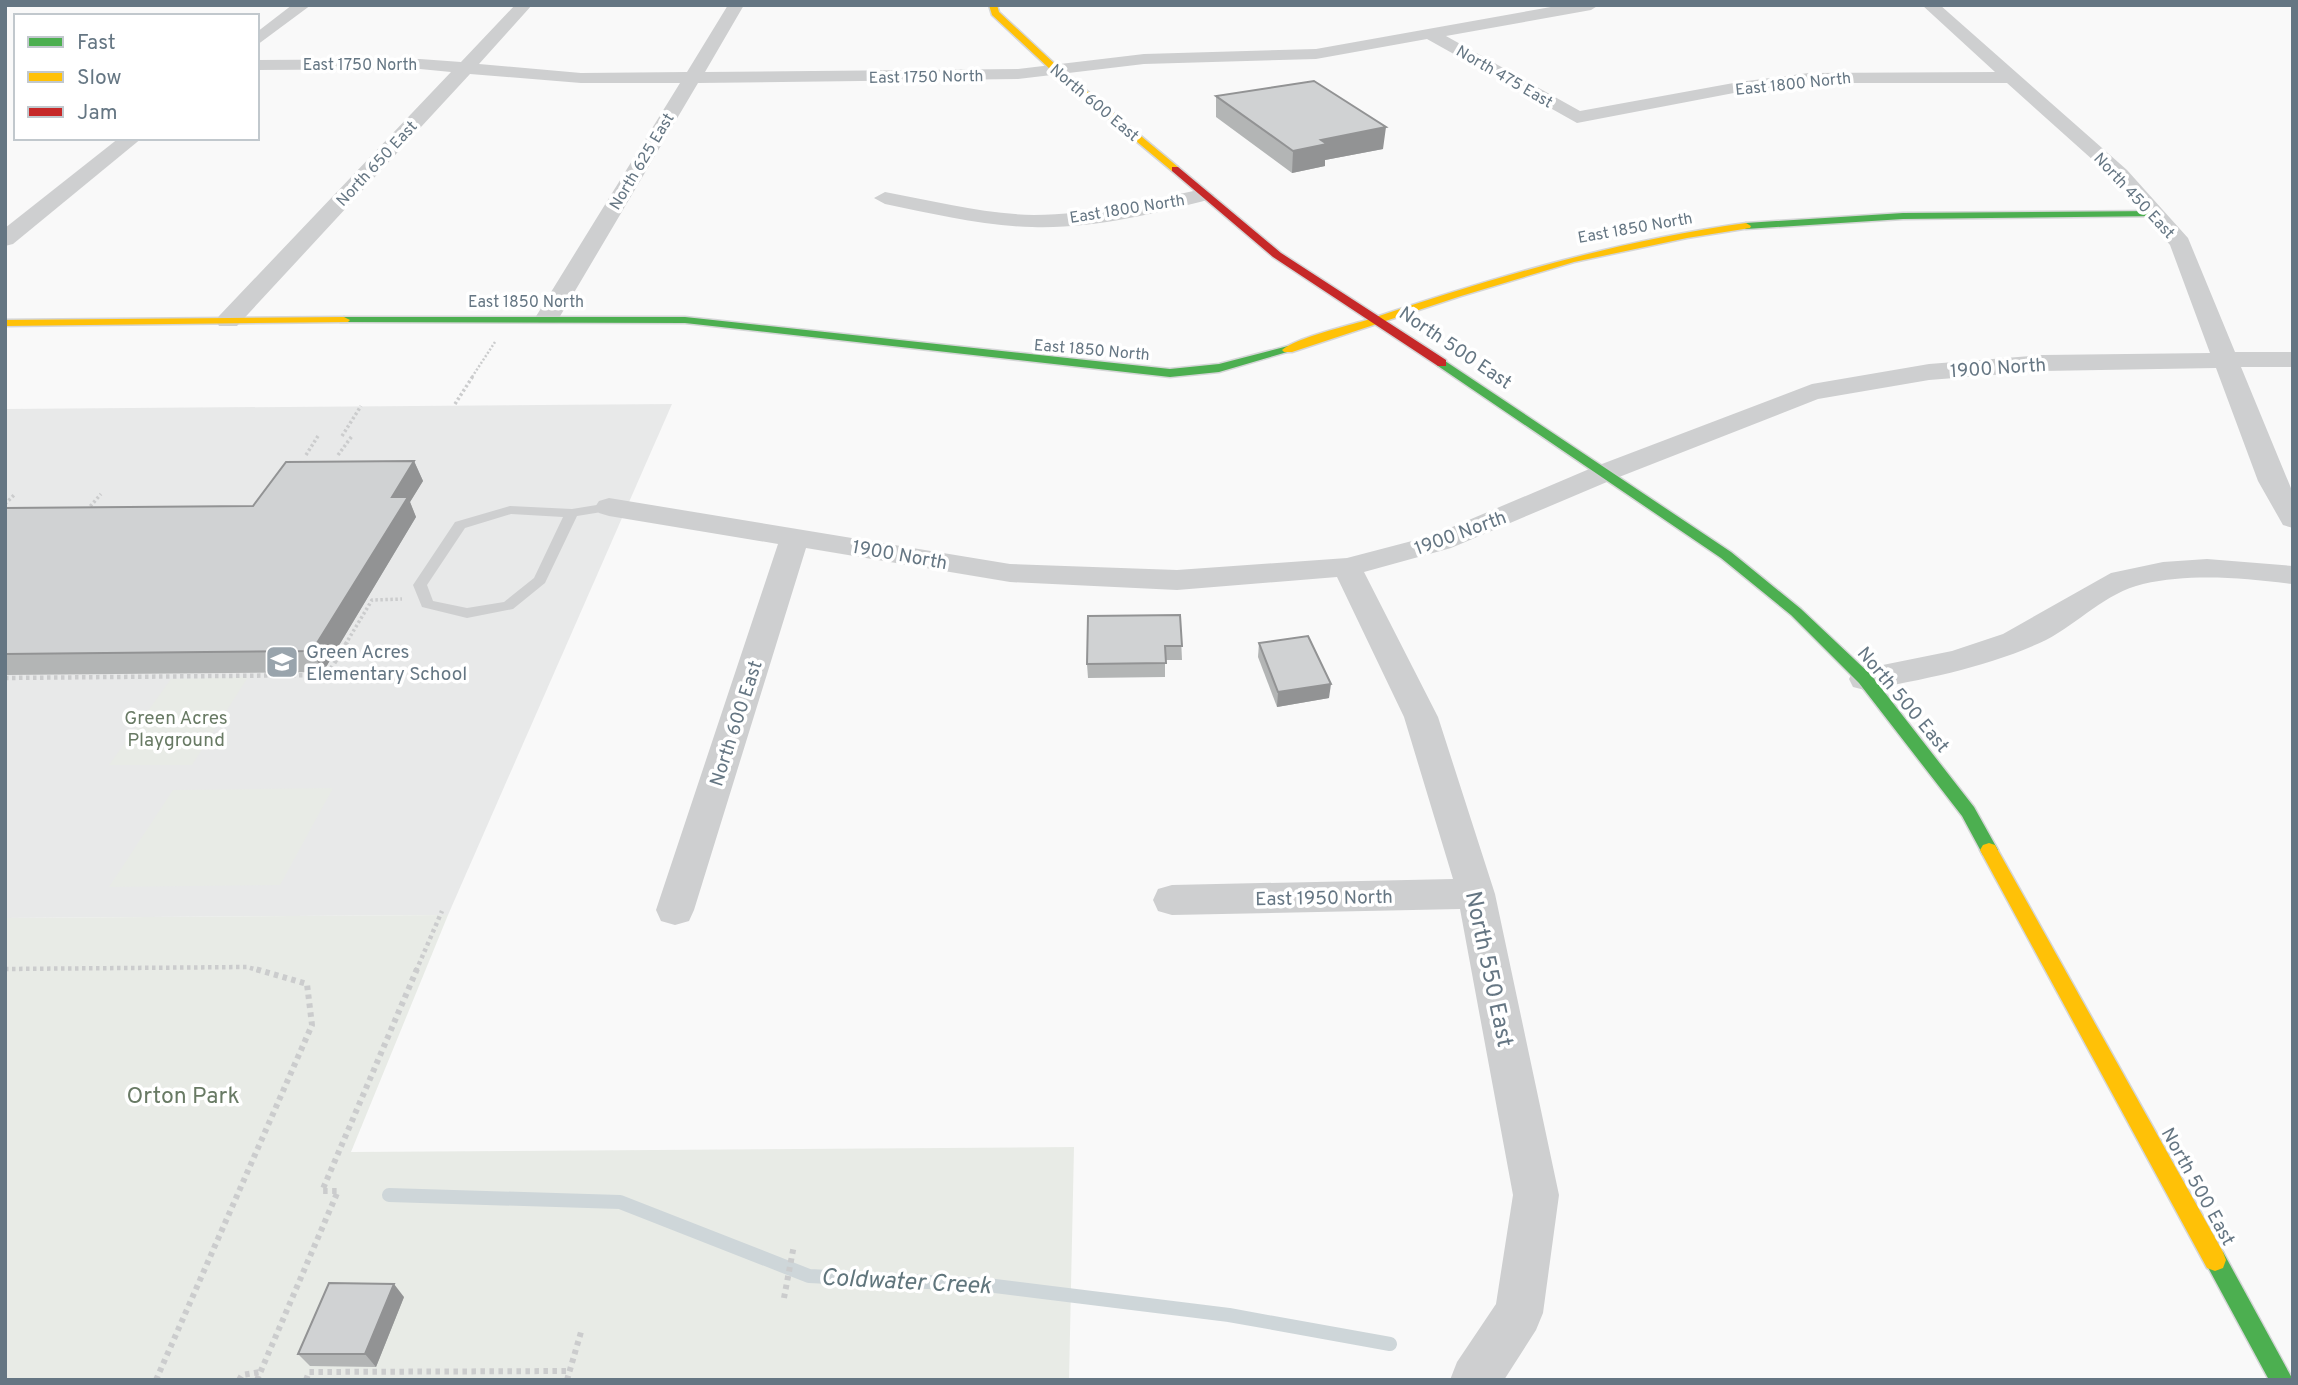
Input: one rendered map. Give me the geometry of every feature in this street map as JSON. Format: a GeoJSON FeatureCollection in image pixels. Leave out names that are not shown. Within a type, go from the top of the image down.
{"type":"FeatureCollection","features":[{"type":"Feature","properties":{"kind":"street"},"geometry":{"type":"LineString","coordinates":[[259,38],[303,5]]}},
{"type":"Feature","properties":{"kind":"street","name":"North 650 East"},"geometry":{"type":"LineString","coordinates":[[228,321],[524,5]]}},
{"type":"Feature","properties":{"kind":"street","name":"North 625 East"},"geometry":{"type":"LineString","coordinates":[[547,318],[736,5]]}},
{"type":"Feature","properties":{"kind":"street","name":"North 600 East"},"geometry":{"type":"LineString","coordinates":[[993,5],[995,13],[1054,68],[1204,195]]}},
{"type":"Feature","properties":{"kind":"street","name":"East 1750 North"},"geometry":{"type":"LineString","coordinates":[[259,65],[420,64],[581,78],[1018,74],[1144,59],[1316,54],[1591,5]]}},
{"type":"Feature","properties":{"kind":"street","name":"North 450 East"},"geometry":{"type":"LineString","coordinates":[[1930,5],[2120,174],[2180,243],[2227,358],[2272,481],[2293,519]]}},
{"type":"Feature","properties":{"kind":"street"},"geometry":{"type":"LineString","coordinates":[[1461,12],[1486,24]]}},
{"type":"Feature","properties":{"kind":"street","name":"North 475 East"},"geometry":{"type":"LineString","coordinates":[[1432,35],[1577,117]]}},
{"type":"Feature","properties":{"kind":"street","name":"East 1800 North"},"geometry":{"type":"LineString","coordinates":[[1577,117],[1739,87],[1809,78],[2011,78]]}},
{"type":"Feature","properties":{"kind":"street"},"geometry":{"type":"LineString","coordinates":[[5,239],[129,140]]}},
{"type":"Feature","properties":{"kind":"street","name":"East 1800 North"},"geometry":{"type":"LineString","coordinates":[[885,198],[986,218],[1035,221],[1097,216],[1204,195]]}},
{"type":"Feature","properties":{"kind":"street","name":"North 500 East"},"geometry":{"type":"LineString","coordinates":[[1204,195],[1277,255],[1379,320],[1726,555],[1796,612],[1865,679],[1968,812],[2282,1380]]}},
{"type":"Feature","properties":{"kind":"street","name":"East 1850 North"},"geometry":{"type":"LineString","coordinates":[[5,323],[547,318],[685,320],[1076,366],[1170,373],[1219,368],[1263,358],[1569,257],[1719,230],[1866,218],[2157,214]]}},
{"type":"Feature","properties":{"kind":"street","name":"1900 North"},"geometry":{"type":"LineString","coordinates":[[609,507],[1010,573],[1177,580],[1347,567],[1441,542],[1604,473],[1812,392],[1929,372],[2043,362],[2293,359]]}},
{"type":"Feature","properties":{"kind":"street","name":"North 600 East"},"geometry":{"type":"LineString","coordinates":[[676,910],[795,536]]}},
{"type":"Feature","properties":{"kind":"street","name":"North 550 East"},"geometry":{"type":"LineString","coordinates":[[1347,567],[1421,717],[1476,894],[1536,1195],[1519,1313],[1475,1380]]}},
{"type":"Feature","properties":{"kind":"street"},"geometry":{"type":"LineString","coordinates":[[1865,679],[1932,668],[1986,653],[2038,631],[2088,595],[2124,579],[2174,571],[2245,569],[2293,575]]}},
{"type":"Feature","properties":{"kind":"street","name":"East 1950 North"},"geometry":{"type":"LineString","coordinates":[[1172,900],[1476,894]]}},
{"type":"Feature","properties":{"kind":"lane"},"geometry":{"type":"LineString","coordinates":[[572,513],[540,580],[508,606],[467,613],[427,604],[420,585],[460,525],[510,510],[572,513],[609,507]]}},
{"type":"Feature","properties":{"kind":"path"},"geometry":{"type":"LineString","coordinates":[[455,404],[499,335]]}},
{"type":"Feature","properties":{"kind":"path"},"geometry":{"type":"LineString","coordinates":[[342,436],[362,406]]}},
{"type":"Feature","properties":{"kind":"path"},"geometry":{"type":"LineString","coordinates":[[306,455],[318,436]]}},
{"type":"Feature","properties":{"kind":"path"},"geometry":{"type":"LineString","coordinates":[[338,455],[352,436]]}},
{"type":"Feature","properties":{"kind":"path"},"geometry":{"type":"LineString","coordinates":[[5,504],[15,494]]}},
{"type":"Feature","properties":{"kind":"path"},"geometry":{"type":"LineString","coordinates":[[83,514],[101,494]]}},
{"type":"Feature","properties":{"kind":"path"},"geometry":{"type":"LineString","coordinates":[[5,678],[327,675],[372,600],[403,599]]}},
{"type":"Feature","properties":{"kind":"path"},"geometry":{"type":"LineString","coordinates":[[239,1380],[242,1375],[259,1376],[338,1191],[322,1191],[442,911]]}},
{"type":"Feature","properties":{"kind":"path"},"geometry":{"type":"LineString","coordinates":[[5,969],[247,967],[307,984],[312,1025],[156,1380]]}},
{"type":"Feature","properties":{"kind":"path"},"geometry":{"type":"LineString","coordinates":[[785,1298],[793,1245]]}},
{"type":"Feature","properties":{"kind":"path"},"geometry":{"type":"LineString","coordinates":[[567,1380],[581,1332]]}},
{"type":"Feature","properties":{"kind":"path"},"geometry":{"type":"LineString","coordinates":[[306,1380],[309,1372],[570,1371]]}},
{"type":"Feature","properties":{"kind":"shaded area","name":"Green Acres Elementary School"},"geometry":{"type":"Polygon","coordinates":[[[672,404],[448,915],[5,918],[5,409],[672,404]]]}},
{"type":"Feature","properties":{"kind":"green space","name":"Green Acres Playground"},"geometry":{"type":"Polygon","coordinates":[[[248,677],[192,765],[109,765],[171,679],[248,677]]]}},
{"type":"Feature","properties":{"kind":"green space"},"geometry":{"type":"Polygon","coordinates":[[[333,788],[280,885],[109,887],[173,790],[333,788]]]}},
{"type":"Feature","properties":{"kind":"green space","name":"Orton Park"},"geometry":{"type":"Polygon","coordinates":[[[448,915],[351,1152],[1074,1147],[1069,1380],[5,1380],[5,918],[448,915]]]}},
{"type":"Feature","properties":{"kind":"building"},"geometry":{"type":"Polygon","coordinates":[[[1314,81],[1386,127],[1321,140],[1327,144],[1293,151],[1216,96],[1314,81]]]}},
{"type":"Feature","properties":{"kind":"building","name":"Green Acres Elementary School"},"geometry":{"type":"Polygon","coordinates":[[[414,461],[392,497],[408,497],[312,651],[5,654],[5,508],[253,506],[286,462],[414,461]]]}},
{"type":"Feature","properties":{"kind":"building"},"geometry":{"type":"Polygon","coordinates":[[[1180,615],[1182,646],[1165,646],[1166,663],[1087,664],[1088,616],[1180,615]]]}},
{"type":"Feature","properties":{"kind":"building"},"geometry":{"type":"Polygon","coordinates":[[[1308,636],[1331,684],[1278,692],[1259,643],[1308,636]]]}},
{"type":"Feature","properties":{"kind":"building"},"geometry":{"type":"Polygon","coordinates":[[[329,1283],[394,1284],[365,1354],[298,1354],[329,1283]]]}},
{"type":"Feature","properties":{"kind":"waterway","name":"Coldwater Creek"},"geometry":{"type":"LineString","coordinates":[[389,1195],[620,1202],[809,1276],[987,1285],[1229,1315],[1390,1344]]}},
{"type":"Feature","properties":{"kind":"traffic: fast"},"geometry":{"type":"LineString","coordinates":[[1746,226],[1903,216],[2157,214]]}},
{"type":"Feature","properties":{"kind":"traffic: fast"},"geometry":{"type":"LineString","coordinates":[[344,320],[685,320],[1170,373],[1219,368],[1288,350]]}},
{"type":"Feature","properties":{"kind":"traffic: fast"},"geometry":{"type":"LineString","coordinates":[[1442,363],[1726,555],[1796,612],[1865,679],[1968,812],[1989,850]]}},
{"type":"Feature","properties":{"kind":"traffic: fast"},"geometry":{"type":"LineString","coordinates":[[2215,1260],[2282,1380]]}},
{"type":"Feature","properties":{"kind":"traffic: slow"},"geometry":{"type":"LineString","coordinates":[[993,5],[995,13],[1054,68],[1175,169]]}},
{"type":"Feature","properties":{"kind":"traffic: slow"},"geometry":{"type":"LineString","coordinates":[[1288,350],[1457,294],[1571,260],[1687,234],[1746,226]]}},
{"type":"Feature","properties":{"kind":"traffic: slow"},"geometry":{"type":"LineString","coordinates":[[5,323],[344,320]]}},
{"type":"Feature","properties":{"kind":"traffic: slow"},"geometry":{"type":"LineString","coordinates":[[1989,850],[2215,1260]]}},
{"type":"Feature","properties":{"kind":"traffic: jam"},"geometry":{"type":"LineString","coordinates":[[1175,169],[1277,255],[1442,363]]}},
{"type":"Feature","properties":{"kind":"place","name":"Green Acres Elementary School"},"geometry":{"type":"Point","coordinates":[282,662]}}]}
